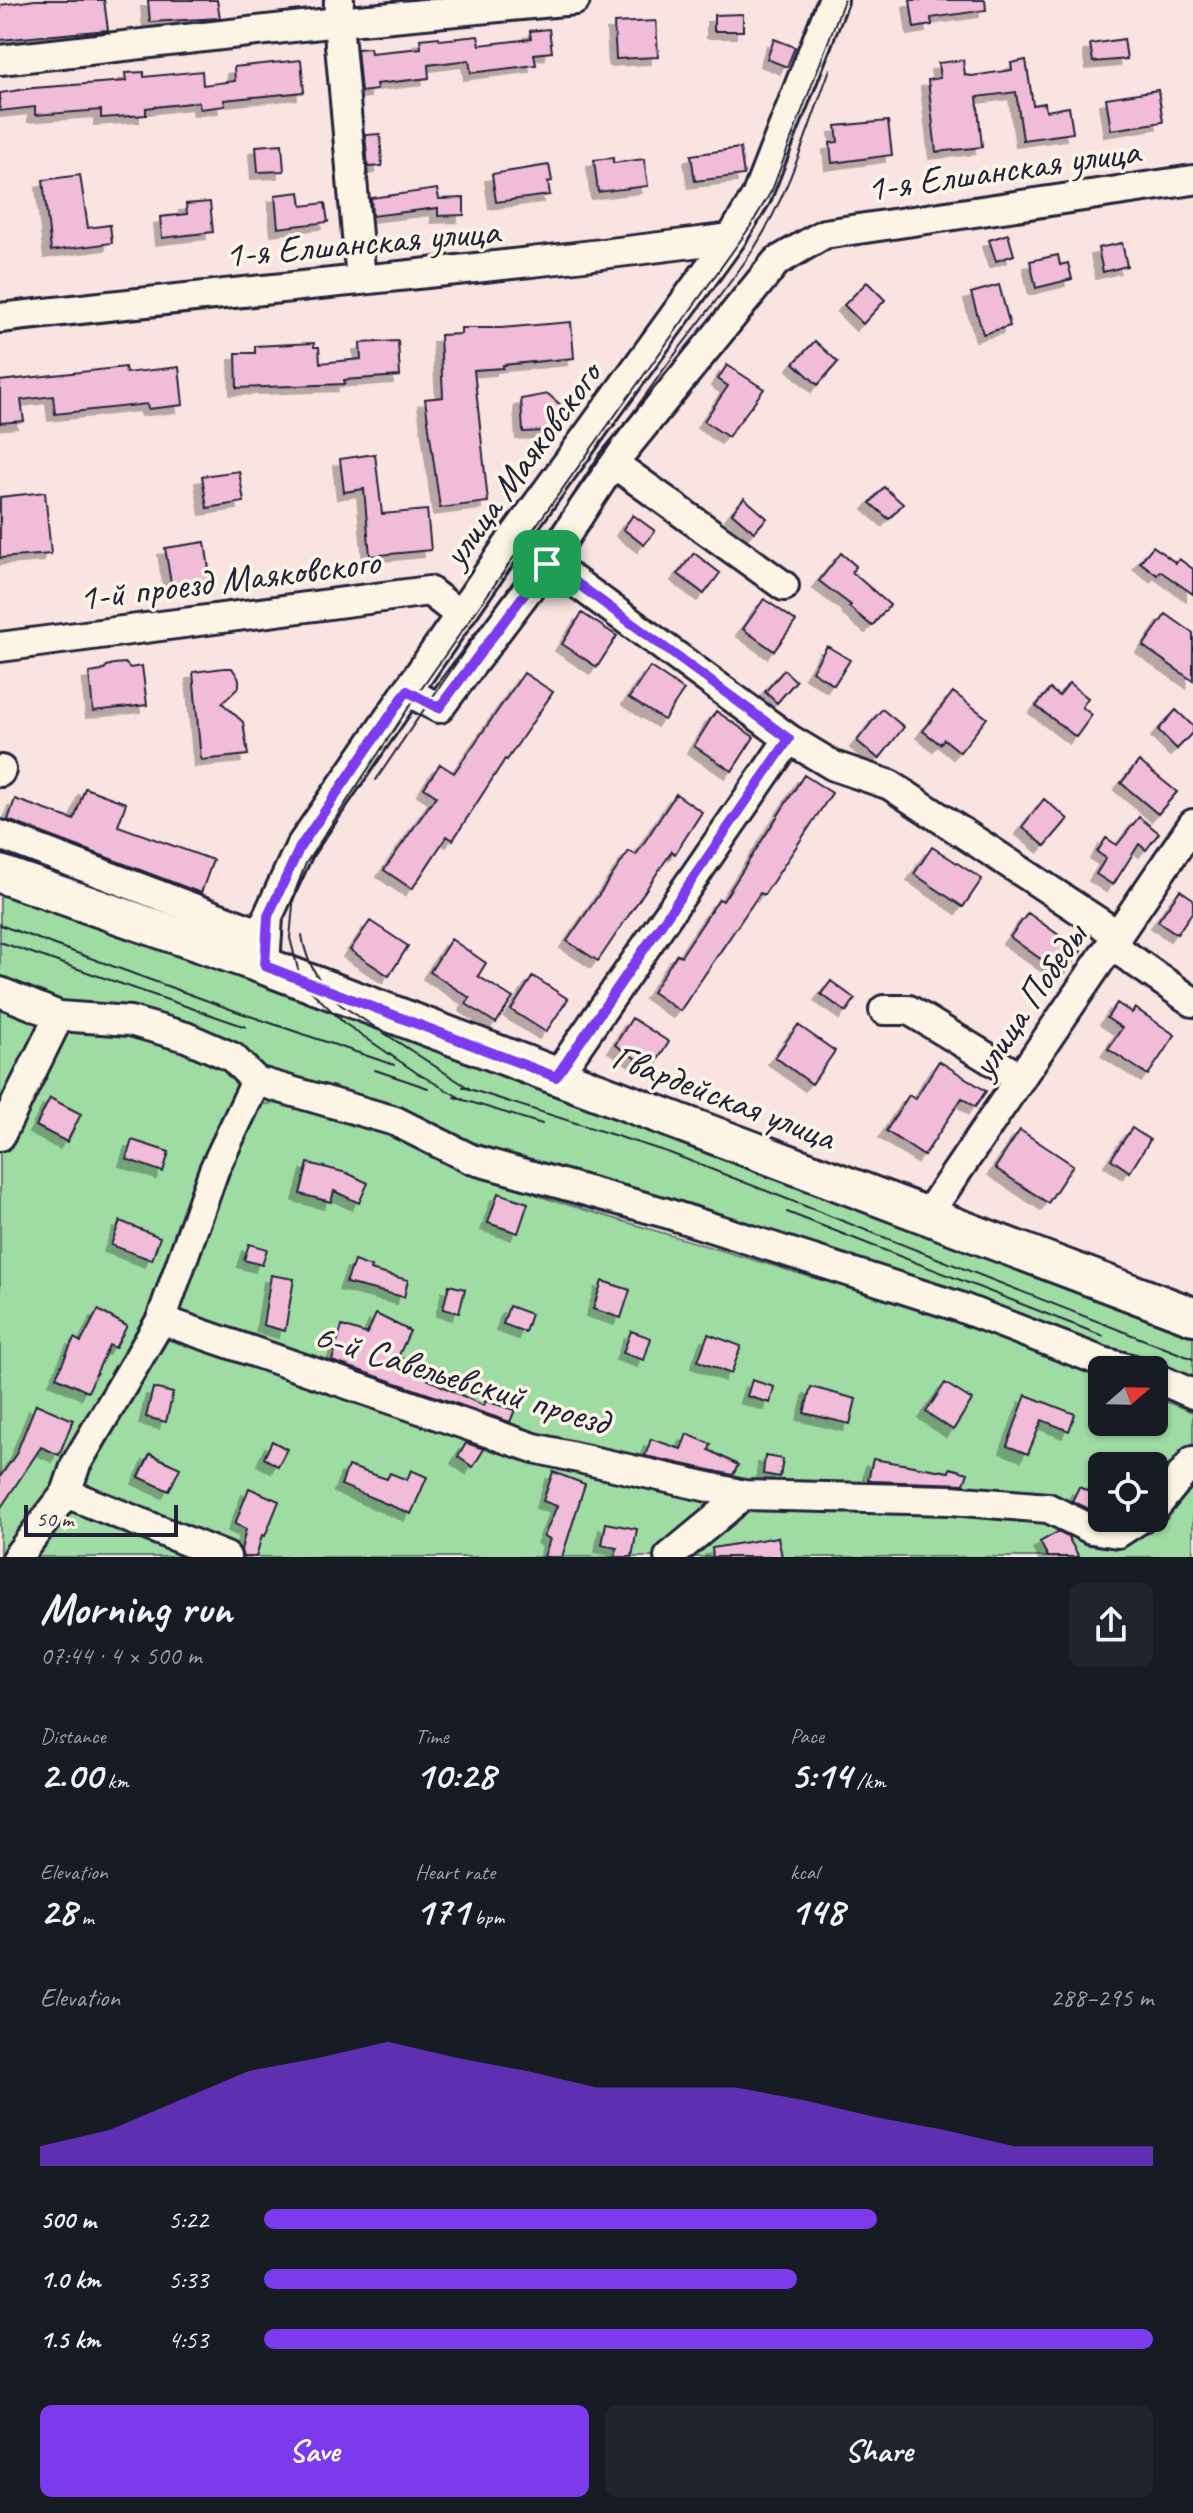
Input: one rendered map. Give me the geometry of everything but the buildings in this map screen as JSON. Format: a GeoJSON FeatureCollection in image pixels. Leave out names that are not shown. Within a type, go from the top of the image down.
{"type":"FeatureCollection","features":[{"type":"Feature","properties":{"kind":"main road","name":"Гвардейская улица"},"geometry":{"type":"LineString","coordinates":[[0,874],[266,951],[556,1077],[1193,1316]]}},
{"type":"Feature","properties":{"kind":"street"},"geometry":{"type":"LineString","coordinates":[[0,60],[339,11],[575,0]]}},
{"type":"Feature","properties":{"kind":"street","name":"улица Маяковского"},"geometry":{"type":"LineString","coordinates":[[266,951],[268,916],[300,847],[460,615],[731,238],[756,197],[833,0]]}},
{"type":"Feature","properties":{"kind":"street"},"geometry":{"type":"LineString","coordinates":[[339,11],[361,280]]}},
{"type":"Feature","properties":{"kind":"street","name":"1-я Елшанская улица"},"geometry":{"type":"LineString","coordinates":[[613,463],[776,262],[824,234],[1193,180]]}},
{"type":"Feature","properties":{"kind":"street","name":"1-я Елшанская улица"},"geometry":{"type":"LineString","coordinates":[[0,318],[247,290],[554,261],[731,238]]}},
{"type":"Feature","properties":{"kind":"street"},"geometry":{"type":"LineString","coordinates":[[407,691],[439,708],[547,564],[613,463],[784,586]]}},
{"type":"Feature","properties":{"kind":"street"},"geometry":{"type":"LineString","coordinates":[[547,564],[789,739],[834,766],[890,785],[1114,940],[1193,1002]]}},
{"type":"Feature","properties":{"kind":"street","name":"1-й проезд Маяковского"},"geometry":{"type":"LineString","coordinates":[[0,647],[429,591],[460,615]]}},
{"type":"Feature","properties":{"kind":"street"},"geometry":{"type":"LineString","coordinates":[[556,1077],[789,739]]}},
{"type":"Feature","properties":{"kind":"street","name":"улица Победы"},"geometry":{"type":"LineString","coordinates":[[926,1217],[1193,824]]}},
{"type":"Feature","properties":{"kind":"street"},"geometry":{"type":"LineString","coordinates":[[0,835],[266,951]]}},
{"type":"Feature","properties":{"kind":"street"},"geometry":{"type":"LineString","coordinates":[[0,992],[59,1016],[130,1021],[186,1037],[232,1057],[256,1081],[395,1121],[471,1159],[680,1218],[957,1306],[1088,1356]]}},
{"type":"Feature","properties":{"kind":"street"},"geometry":{"type":"LineString","coordinates":[[884,1010],[909,1010],[1021,1078]]}},
{"type":"Feature","properties":{"kind":"street"},"geometry":{"type":"LineString","coordinates":[[0,1136],[59,1016]]}},
{"type":"Feature","properties":{"kind":"street"},"geometry":{"type":"LineString","coordinates":[[11,1555],[66,1493],[76,1464],[161,1320],[214,1170],[256,1081]]}},
{"type":"Feature","properties":{"kind":"street","name":"6-й Савельевский проезд"},"geometry":{"type":"LineString","coordinates":[[161,1320],[534,1448],[744,1495],[951,1500],[1048,1508],[1088,1528]]}},
{"type":"Feature","properties":{"kind":"street"},"geometry":{"type":"LineString","coordinates":[[1168,1383],[1193,1394]]}},
{"type":"Feature","properties":{"kind":"street"},"geometry":{"type":"LineString","coordinates":[[1168,1492],[1193,1461]]}},
{"type":"Feature","properties":{"kind":"street"},"geometry":{"type":"LineString","coordinates":[[66,1493],[226,1557]]}},
{"type":"Feature","properties":{"kind":"street"},"geometry":{"type":"LineString","coordinates":[[669,1557],[744,1495]]}},
{"type":"Feature","properties":{"kind":"green space"},"geometry":{"type":"Polygon","coordinates":[[[0,890],[264,983],[553,1095],[923,1225],[1193,1328],[1193,1395],[1168,1387],[1168,1356],[1088,1356],[1088,1360],[473,1153],[0,984],[0,890]]]}},
{"type":"Feature","properties":{"kind":"green space"},"geometry":{"type":"Polygon","coordinates":[[[0,1002],[126,1029],[223,1061],[264,1104],[303,1102],[393,1131],[542,1197],[952,1319],[1088,1372],[1088,1436],[1168,1436],[1168,1402],[1193,1412],[1193,1557],[0,1557],[0,1002]]]}},
{"type":"Feature","properties":{"kind":"tram line"},"geometry":{"type":"LineString","coordinates":[[464,1100],[417,1073],[344,1023],[301,981],[290,938],[294,894],[306,863],[417,695],[750,227],[772,190],[844,0]]}},
{"type":"Feature","properties":{"kind":"tram line"},"geometry":{"type":"LineString","coordinates":[[376,780],[666,366],[755,247],[788,183],[830,69]]}},
{"type":"Feature","properties":{"kind":"tram line"},"geometry":{"type":"LineString","coordinates":[[0,925],[394,1065]]}},
{"type":"Feature","properties":{"kind":"tram line"},"geometry":{"type":"LineString","coordinates":[[302,935],[316,973],[341,1005],[470,1089]]}},
{"type":"Feature","properties":{"kind":"tram line"},"geometry":{"type":"LineString","coordinates":[[0,942],[246,1027]]}},
{"type":"Feature","properties":{"kind":"tram line"},"geometry":{"type":"LineString","coordinates":[[375,1070],[428,1088]]}},
{"type":"Feature","properties":{"kind":"tram line"},"geometry":{"type":"LineString","coordinates":[[463,1087],[670,1153],[1193,1359]]}},
{"type":"Feature","properties":{"kind":"tram line"},"geometry":{"type":"LineString","coordinates":[[454,1097],[542,1124]]}},
{"type":"Feature","properties":{"kind":"tram line"},"geometry":{"type":"LineString","coordinates":[[787,1212],[1103,1336]]}},
{"type":"Feature","properties":{"kind":"route"},"geometry":{"type":"LineString","coordinates":[[547,564],[789,739],[556,1077],[265,966],[268,916],[300,847],[407,691],[439,708],[547,564]]}}]}
